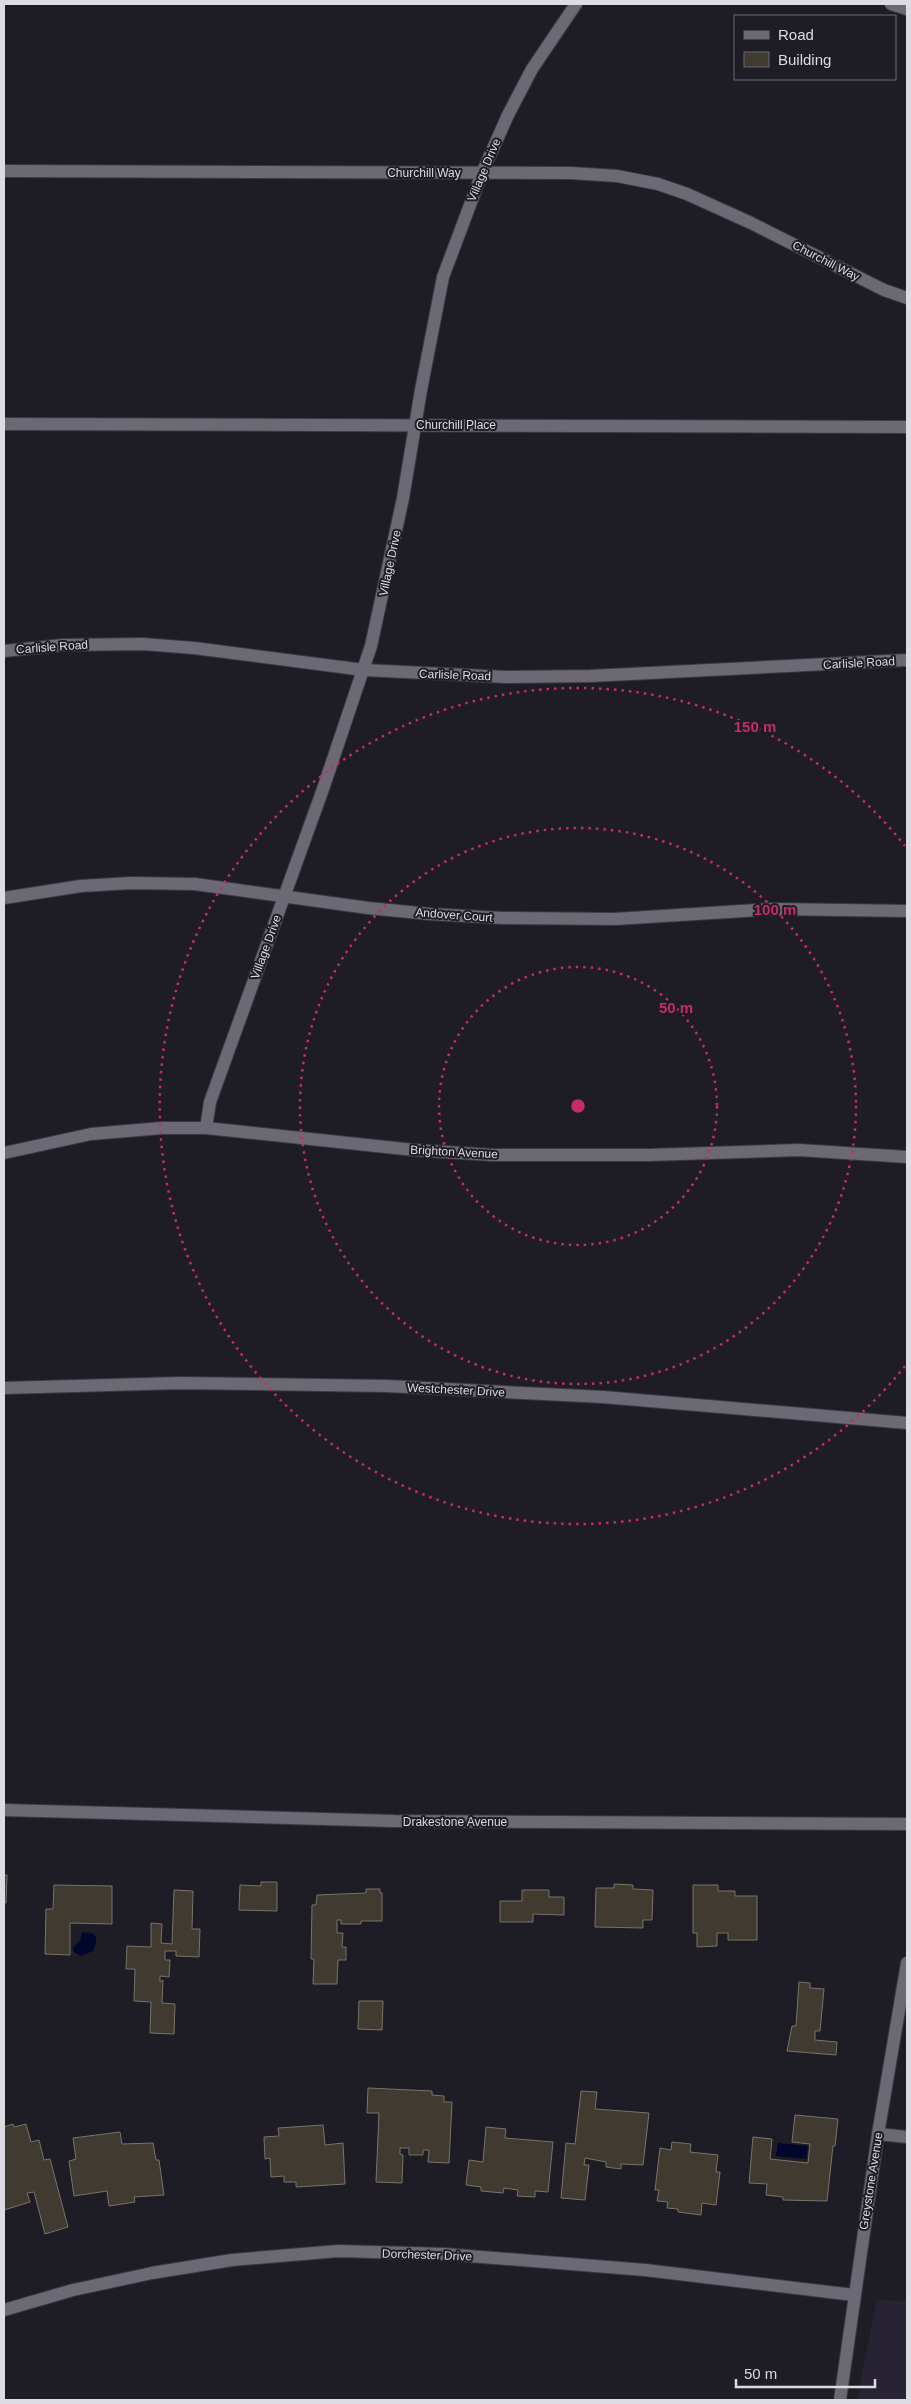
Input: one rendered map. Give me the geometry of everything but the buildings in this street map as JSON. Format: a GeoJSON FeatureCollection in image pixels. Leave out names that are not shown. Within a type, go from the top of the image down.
{"type":"FeatureCollection","features":[{"type":"Feature","properties":{"kind":"street","name":"Village Drive"},"geometry":{"type":"LineString","coordinates":[[206,1128],[210,1102],[364,670],[382,602],[403,498],[443,277],[482,173],[508,115],[532,70],[576,4]]}},
{"type":"Feature","properties":{"kind":"street"},"geometry":{"type":"LineString","coordinates":[[891,4],[907,8]]}},
{"type":"Feature","properties":{"kind":"street","name":"Churchill Way"},"geometry":{"type":"LineString","coordinates":[[4,171],[571,173],[617,176],[658,184],[687,194],[752,223],[884,290],[907,298]]}},
{"type":"Feature","properties":{"kind":"street","name":"Churchill Place"},"geometry":{"type":"LineString","coordinates":[[4,424],[907,427]]}},
{"type":"Feature","properties":{"kind":"street","name":"Carlisle Road"},"geometry":{"type":"LineString","coordinates":[[4,651],[63,645],[144,644],[194,648],[364,670],[486,676],[590,676],[907,660]]}},
{"type":"Feature","properties":{"kind":"street","name":"Andover Court"},"geometry":{"type":"LineString","coordinates":[[4,898],[81,886],[131,883],[195,884],[430,914],[502,918],[615,918],[774,909],[907,911]]}},
{"type":"Feature","properties":{"kind":"street","name":"Brighton Avenue"},"geometry":{"type":"LineString","coordinates":[[4,1153],[91,1134],[162,1128],[206,1128],[404,1149],[493,1155],[650,1155],[799,1150],[907,1157]]}},
{"type":"Feature","properties":{"kind":"street","name":"Westchester Drive"},"geometry":{"type":"LineString","coordinates":[[4,1388],[180,1383],[387,1386],[603,1397],[907,1423]]}},
{"type":"Feature","properties":{"kind":"street","name":"Drakestone Avenue"},"geometry":{"type":"LineString","coordinates":[[4,1810],[385,1821],[907,1824]]}},
{"type":"Feature","properties":{"kind":"street","name":"Greystone Avenue"},"geometry":{"type":"LineString","coordinates":[[840,2400],[878,2134],[907,1963]]}},
{"type":"Feature","properties":{"kind":"street"},"geometry":{"type":"LineString","coordinates":[[878,2134],[907,2137]]}},
{"type":"Feature","properties":{"kind":"street","name":"Dorchester Drive"},"geometry":{"type":"LineString","coordinates":[[4,2310],[81,2288],[152,2273],[232,2260],[338,2251],[444,2254],[636,2269],[854,2295]]}},
{"type":"Feature","properties":{"kind":"shaded area"},"geometry":{"type":"Polygon","coordinates":[[[877,2300],[907,2301],[907,2400],[857,2400],[877,2300]]]}},
{"type":"Feature","properties":{"kind":"water"},"geometry":{"type":"Polygon","coordinates":[[[82,1932],[94,1934],[96,1944],[93,1951],[81,1956],[74,1952],[73,1947],[80,1941],[82,1932]]]}},
{"type":"Feature","properties":{"kind":"water"},"geometry":{"type":"Polygon","coordinates":[[[778,2143],[808,2146],[806,2159],[776,2156],[778,2143]]]}}]}
